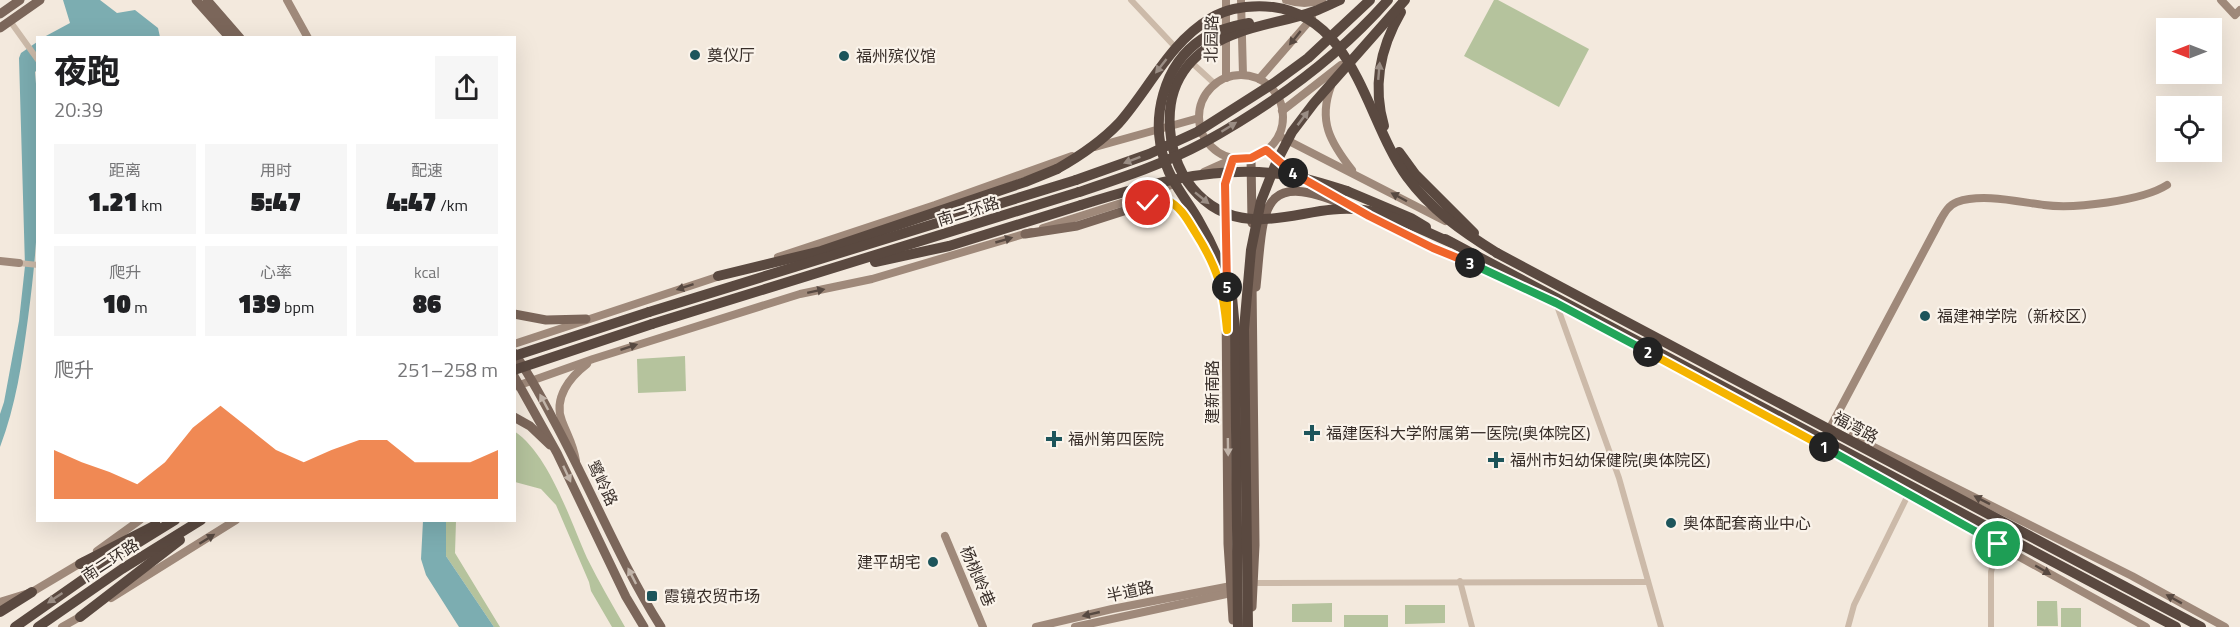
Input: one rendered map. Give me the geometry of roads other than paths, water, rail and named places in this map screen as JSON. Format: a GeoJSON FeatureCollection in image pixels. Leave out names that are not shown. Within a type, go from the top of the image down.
{"type":"FeatureCollection","features":[{"type":"Feature","properties":{"kind":"highway"},"geometry":{"type":"LineString","coordinates":[[1340,0],[1314,12],[1240,32],[1197,55],[1180,76],[1175,87],[1169,118],[1174,156],[1185,180],[1191,189],[1209,204],[1238,218],[1266,219],[1315,211],[1362,209],[1399,220],[1452,243]]}},
{"type":"Feature","properties":{"kind":"highway","name":"南二环路"},"geometry":{"type":"LineString","coordinates":[[516,354],[1076,180],[1149,154],[1197,132],[1274,83],[1299,65],[1370,0]]}},
{"type":"Feature","properties":{"kind":"highway","name":"南二环路"},"geometry":{"type":"LineString","coordinates":[[516,369],[652,324],[1079,192],[1153,166],[1202,144],[1280,95],[1349,40],[1388,0]]}},
{"type":"Feature","properties":{"kind":"highway"},"geometry":{"type":"LineString","coordinates":[[1404,0],[1388,34],[1381,58],[1378,104],[1383,125],[1395,147],[1415,174],[1460,220],[1497,253]]}},
{"type":"Feature","properties":{"kind":"highway"},"geometry":{"type":"LineString","coordinates":[[1249,627],[1244,329],[1251,250],[1261,201],[1276,163],[1292,132],[1314,103],[1404,0]]}},
{"type":"Feature","properties":{"kind":"highway"},"geometry":{"type":"LineString","coordinates":[[718,276],[822,251],[1025,183],[1058,169],[1091,148],[1110,131],[1170,54],[1194,30],[1212,18],[1235,9],[1253,6],[1278,8],[1305,17],[1319,26],[1338,45],[1348,60],[1388,144],[1407,177],[1427,201],[1455,227],[1497,253]]}},
{"type":"Feature","properties":{"kind":"highway"},"geometry":{"type":"LineString","coordinates":[[1236,627],[1235,340],[1232,297],[1220,262],[1200,222],[1171,178],[1164,161],[1160,111],[1166,86],[1176,66],[1183,55],[1202,39],[1237,25],[1288,18]]}},
{"type":"Feature","properties":{"kind":"highway"},"geometry":{"type":"LineString","coordinates":[[799,280],[949,246],[1152,184],[1204,174],[1239,172],[1280,174],[1323,183],[1372,200],[1411,218],[1452,243]]}},
{"type":"Feature","properties":{"kind":"highway","name":"福湾路"},"geometry":{"type":"LineString","coordinates":[[1452,243],[2176,627]]}},
{"type":"Feature","properties":{"kind":"highway"},"geometry":{"type":"LineString","coordinates":[[777,272],[822,251]]}},
{"type":"Feature","properties":{"kind":"highway","name":"福湾路"},"geometry":{"type":"LineString","coordinates":[[1497,253],[2201,627]]}},
{"type":"Feature","properties":{"kind":"highway"},"geometry":{"type":"LineString","coordinates":[[80,564],[160,522]]}},
{"type":"Feature","properties":{"kind":"highway","name":"南二环路"},"geometry":{"type":"LineString","coordinates":[[15,627],[115,557],[172,522]]}},
{"type":"Feature","properties":{"kind":"highway"},"geometry":{"type":"LineString","coordinates":[[80,617],[200,522]]}},
{"type":"Feature","properties":{"kind":"highway","name":"南二环路"},"geometry":{"type":"LineString","coordinates":[[38,627],[122,569],[200,522]]}},
{"type":"Feature","properties":{"kind":"highway"},"geometry":{"type":"LineString","coordinates":[[2053,561],[2162,627]]}},
{"type":"Feature","properties":{"kind":"highway"},"geometry":{"type":"LineString","coordinates":[[0,612],[32,592]]}},
{"type":"Feature","properties":{"kind":"main road"},"geometry":{"type":"LineString","coordinates":[[0,14],[20,0]]}},
{"type":"Feature","properties":{"kind":"main road"},"geometry":{"type":"LineString","coordinates":[[0,28],[40,0]]}},
{"type":"Feature","properties":{"kind":"main road"},"geometry":{"type":"LineString","coordinates":[[196,0],[228,36]]}},
{"type":"Feature","properties":{"kind":"main road"},"geometry":{"type":"LineString","coordinates":[[207,0],[238,36]]}},
{"type":"Feature","properties":{"kind":"main road"},"geometry":{"type":"LineString","coordinates":[[287,0],[307,36]]}},
{"type":"Feature","properties":{"kind":"main road","name":"北园路"},"geometry":{"type":"LineString","coordinates":[[1226,0],[1226,78]]}},
{"type":"Feature","properties":{"kind":"main road","name":"北园路"},"geometry":{"type":"LineString","coordinates":[[1241,0],[1242,75]]}},
{"type":"Feature","properties":{"kind":"main road"},"geometry":{"type":"LineString","coordinates":[[1286,0],[1313,3],[1322,0]]}},
{"type":"Feature","properties":{"kind":"main road"},"geometry":{"type":"LineString","coordinates":[[1259,79],[1307,23],[1332,0]]}},
{"type":"Feature","properties":{"kind":"main road"},"geometry":{"type":"LineString","coordinates":[[1282,111],[1335,71],[1404,0]]}},
{"type":"Feature","properties":{"kind":"main road"},"geometry":{"type":"LineString","coordinates":[[2221,0],[2235,15],[2240,10]]}},
{"type":"Feature","properties":{"kind":"main road"},"geometry":{"type":"LineString","coordinates":[[1335,71],[1326,104],[1326,122],[1334,145],[1354,172]]}},
{"type":"Feature","properties":{"kind":"main road"},"geometry":{"type":"LineString","coordinates":[[516,383],[532,380],[800,294],[872,279],[1025,234],[1143,196],[1233,159],[1251,158],[1266,150],[1278,136],[1282,111],[1281,103],[1268,84],[1242,75],[1226,78],[1215,84],[1204,98],[1199,118],[1202,134],[1208,144],[1215,151],[1233,159]]}},
{"type":"Feature","properties":{"kind":"main road"},"geometry":{"type":"LineString","coordinates":[[516,343],[934,205],[1116,140],[1199,118]]}},
{"type":"Feature","properties":{"kind":"main road"},"geometry":{"type":"LineString","coordinates":[[1278,136],[1354,172],[1831,426],[2133,576],[2225,627]]}},
{"type":"Feature","properties":{"kind":"main road"},"geometry":{"type":"LineString","coordinates":[[1266,150],[1287,169],[1369,216]]}},
{"type":"Feature","properties":{"kind":"main road"},"geometry":{"type":"LineString","coordinates":[[1249,627],[1254,583],[1251,158]]}},
{"type":"Feature","properties":{"kind":"main road","name":"建新南路"},"geometry":{"type":"LineString","coordinates":[[1233,159],[1225,184],[1228,544],[1236,627]]}},
{"type":"Feature","properties":{"kind":"main road"},"geometry":{"type":"LineString","coordinates":[[1831,426],[1950,205],[1964,200],[1985,199],[2047,206],[2090,204],[2152,192],[2167,185]]}},
{"type":"Feature","properties":{"kind":"main road"},"geometry":{"type":"LineString","coordinates":[[1253,320],[1262,225],[1266,211],[1279,195],[1294,191],[1330,198],[1433,248],[1556,303],[1804,435],[2146,627]]}},
{"type":"Feature","properties":{"kind":"main road"},"geometry":{"type":"LineString","coordinates":[[1025,234],[1077,226],[1158,200],[1167,200],[1178,207],[1185,216],[1216,270],[1223,294],[1227,330]]}},
{"type":"Feature","properties":{"kind":"main road"},"geometry":{"type":"LineString","coordinates":[[0,261],[19,263]]}},
{"type":"Feature","properties":{"kind":"main road"},"geometry":{"type":"LineString","coordinates":[[516,314],[546,320],[586,319]]}},
{"type":"Feature","properties":{"kind":"main road","name":"鹭岭路"},"geometry":{"type":"LineString","coordinates":[[516,358],[532,380],[576,461],[633,580],[661,627]]}},
{"type":"Feature","properties":{"kind":"main road"},"geometry":{"type":"LineString","coordinates":[[576,461],[573,444],[561,418],[560,404],[570,379],[593,359]]}},
{"type":"Feature","properties":{"kind":"main road","name":"鹭岭路"},"geometry":{"type":"LineString","coordinates":[[516,383],[557,453],[626,597],[644,627]]}},
{"type":"Feature","properties":{"kind":"main road"},"geometry":{"type":"LineString","coordinates":[[516,418],[534,430],[557,453]]}},
{"type":"Feature","properties":{"kind":"main road"},"geometry":{"type":"LineString","coordinates":[[0,602],[32,592],[80,564],[137,522]]}},
{"type":"Feature","properties":{"kind":"main road"},"geometry":{"type":"LineString","coordinates":[[62,627],[233,522]]}},
{"type":"Feature","properties":{"kind":"main road","name":"杨桃岭巷"},"geometry":{"type":"LineString","coordinates":[[945,536],[983,627]]}},
{"type":"Feature","properties":{"kind":"main road","name":"半道路"},"geometry":{"type":"LineString","coordinates":[[1036,627],[1122,607],[1231,589]]}},
{"type":"Feature","properties":{"kind":"main road","name":"半道路"},"geometry":{"type":"LineString","coordinates":[[1075,627],[1231,589]]}},
{"type":"Feature","properties":{"kind":"street"},"geometry":{"type":"LineString","coordinates":[[1131,0],[1170,42],[1215,84]]}},
{"type":"Feature","properties":{"kind":"street"},"geometry":{"type":"LineString","coordinates":[[10,21],[36,57]]}},
{"type":"Feature","properties":{"kind":"street"},"geometry":{"type":"LineString","coordinates":[[19,263],[36,265]]}},
{"type":"Feature","properties":{"kind":"street"},"geometry":{"type":"LineString","coordinates":[[1556,303],[1619,478],[1661,627]]}},
{"type":"Feature","properties":{"kind":"street"},"geometry":{"type":"LineString","coordinates":[[1848,627],[1854,605],[1908,495]]}},
{"type":"Feature","properties":{"kind":"street"},"geometry":{"type":"LineString","coordinates":[[1991,627],[1991,572],[1998,544]]}},
{"type":"Feature","properties":{"kind":"street"},"geometry":{"type":"LineString","coordinates":[[1460,581],[1472,627]]}},
{"type":"Feature","properties":{"kind":"street"},"geometry":{"type":"LineString","coordinates":[[1254,583],[1648,582]]}},
{"type":"Feature","properties":{"kind":"water"},"geometry":{"type":"Polygon","coordinates":[[[63,0],[100,0],[117,13],[135,10],[158,28],[160,36],[46,36],[70,23],[63,0]]]}},
{"type":"Feature","properties":{"kind":"water"},"geometry":{"type":"Polygon","coordinates":[[[36,43],[36,242],[21,368],[0,447],[0,414],[19,321],[25,266],[19,58],[21,53],[36,43]]]}},
{"type":"Feature","properties":{"kind":"water"},"geometry":{"type":"Polygon","coordinates":[[[423,522],[446,522],[446,556],[494,627],[459,627],[426,575],[421,559],[423,522]]]}},
{"type":"Feature","properties":{"kind":"place","name":"奠仪厅"},"geometry":{"type":"Point","coordinates":[695,55]}},
{"type":"Feature","properties":{"kind":"place","name":"福州殡仪馆"},"geometry":{"type":"Point","coordinates":[844,56]}},
{"type":"Feature","properties":{"kind":"place","name":"福建神学院（新校区）"},"geometry":{"type":"Point","coordinates":[1925,316]}},
{"type":"Feature","properties":{"kind":"place","name":"福建医科大学附属第一医院(奥体院区)"},"geometry":{"type":"Point","coordinates":[1312,433]}},
{"type":"Feature","properties":{"kind":"place","name":"福州第四医院"},"geometry":{"type":"Point","coordinates":[1054,439]}},
{"type":"Feature","properties":{"kind":"place","name":"福州市妇幼保健院(奥体院区)"},"geometry":{"type":"Point","coordinates":[1496,460]}},
{"type":"Feature","properties":{"kind":"place","name":"奥体配套商业中心"},"geometry":{"type":"Point","coordinates":[1671,523]}},
{"type":"Feature","properties":{"kind":"place","name":"建平胡宅"},"geometry":{"type":"Point","coordinates":[933,562]}},
{"type":"Feature","properties":{"kind":"place","name":"霞镜农贸市场"},"geometry":{"type":"Point","coordinates":[652,596]}}]}
